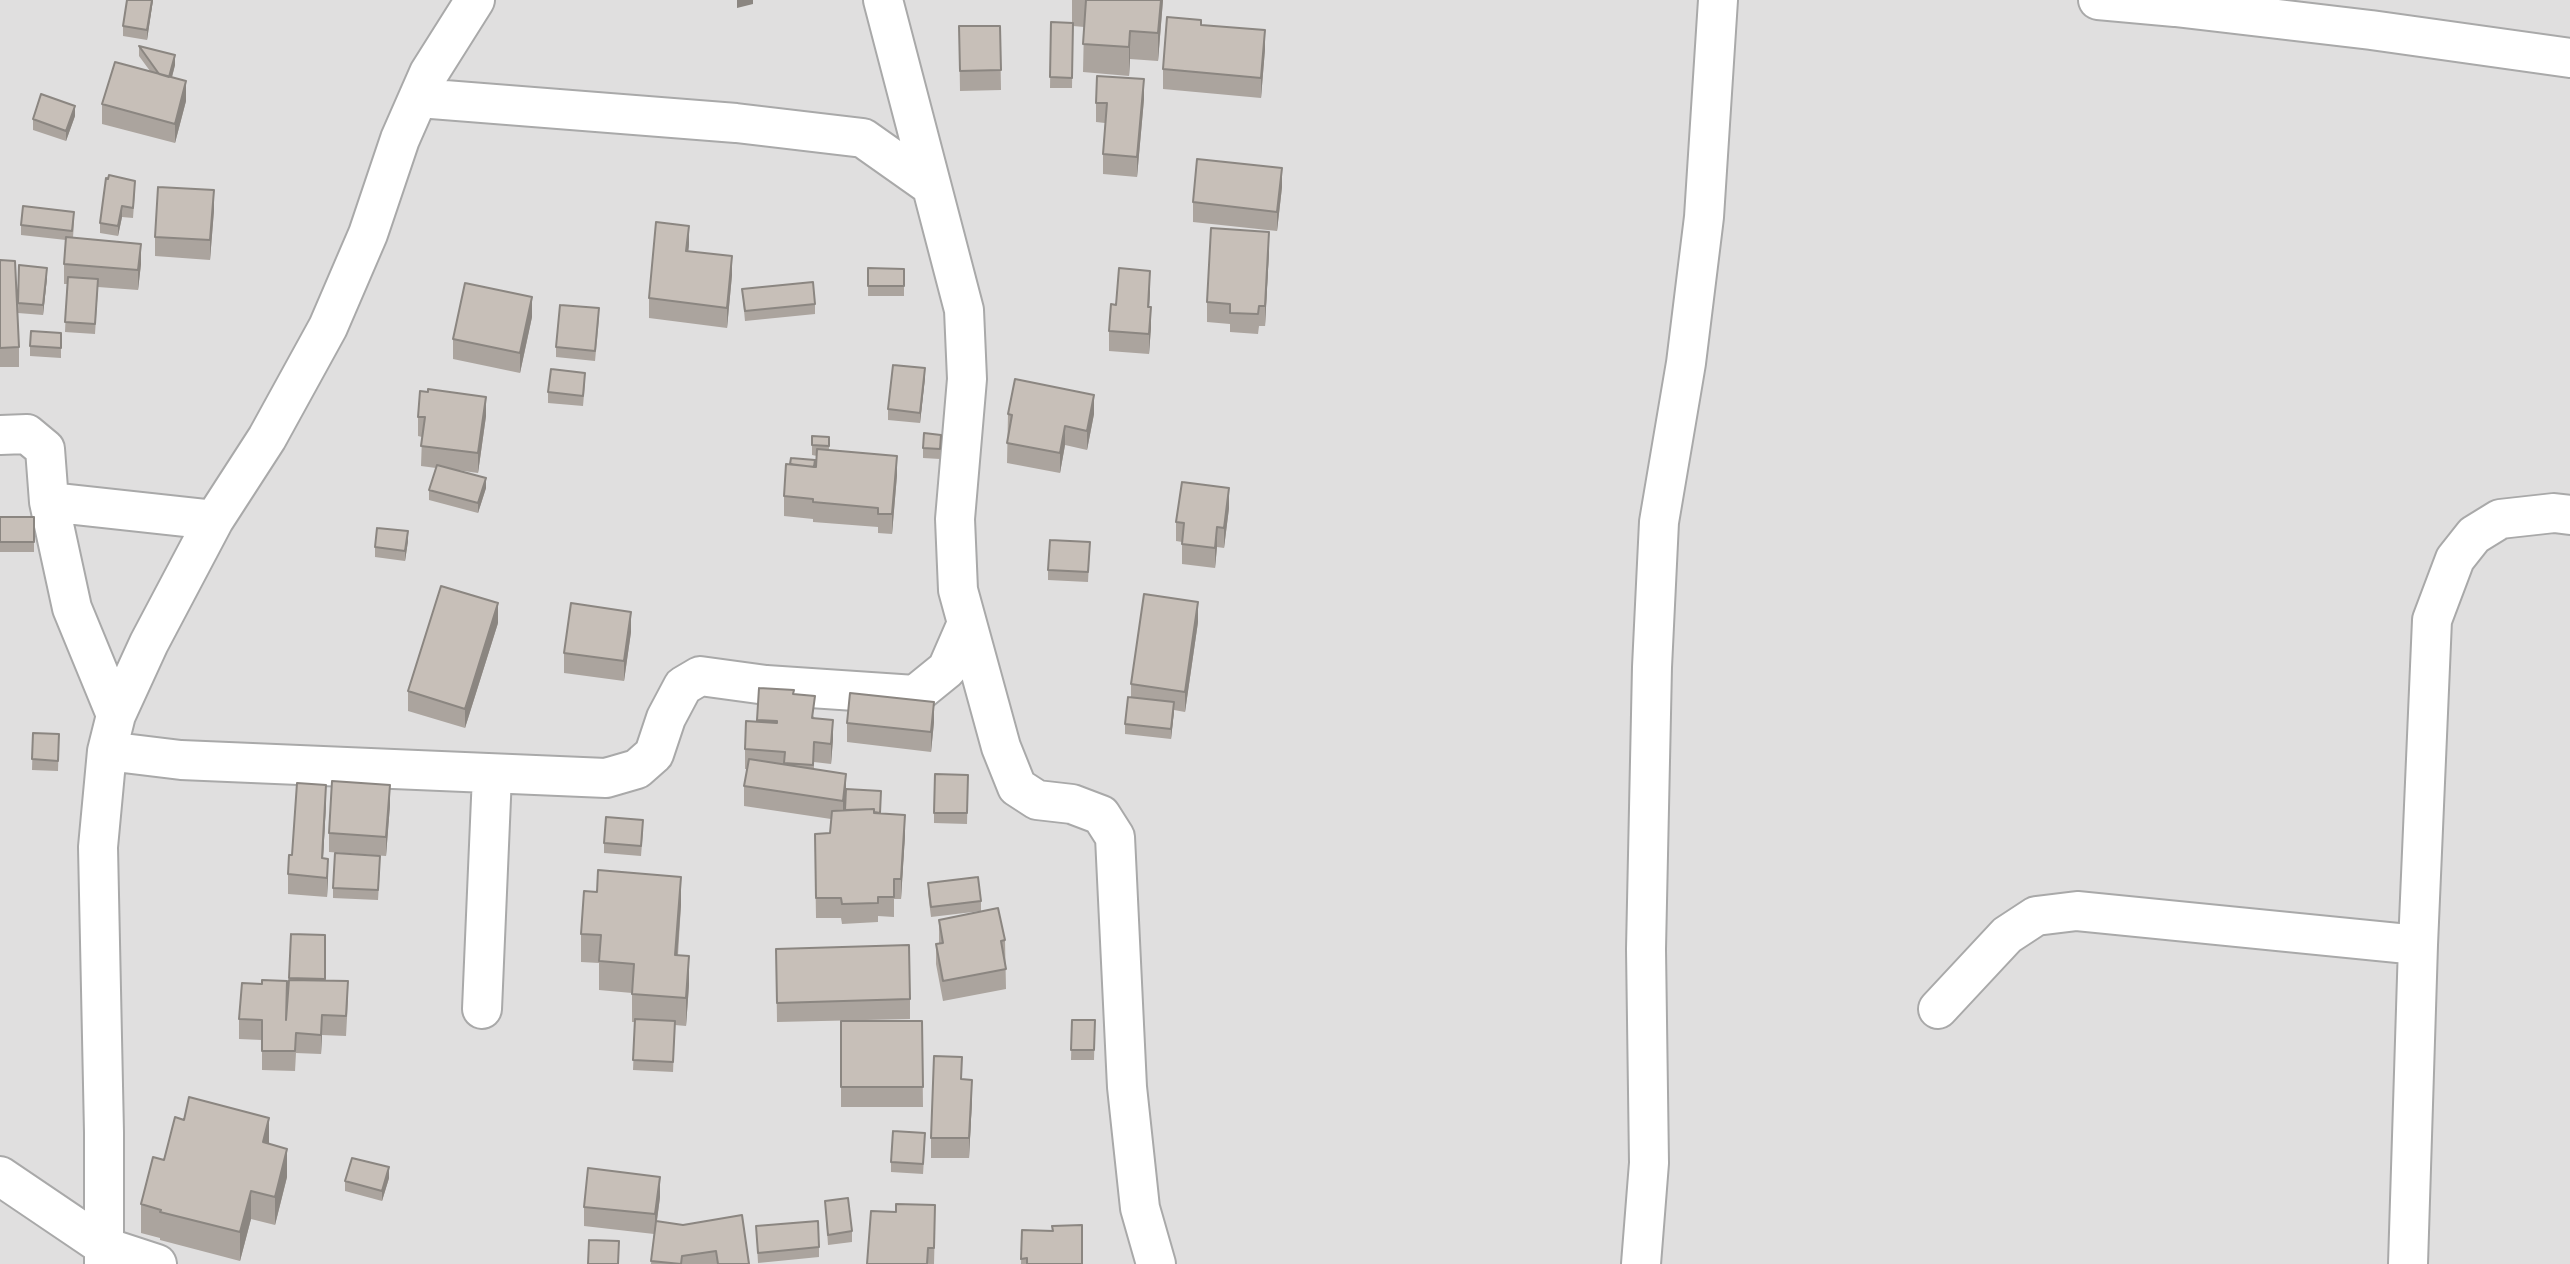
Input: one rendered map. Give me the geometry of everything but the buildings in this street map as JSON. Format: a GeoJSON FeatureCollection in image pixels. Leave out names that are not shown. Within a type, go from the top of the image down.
{"type":"FeatureCollection","features":[{"type":"Feature","properties":{"kind":"street"},"geometry":{"type":"LineString","coordinates":[[104,1255],[98,847],[112,733],[149,643],[214,520],[267,438],[328,327],[368,234],[400,139],[429,73],[475,0]]}},
{"type":"Feature","properties":{"kind":"street"},"geometry":{"type":"LineString","coordinates":[[883,0],[964,310],[967,379],[955,519],[958,590],[1001,747],[1017,787],[1037,800],[1072,804],[1101,815],[1115,837],[1128,1087],[1140,1208],[1156,1264]]}},
{"type":"Feature","properties":{"kind":"street"},"geometry":{"type":"LineString","coordinates":[[1641,1264],[1648,1163],[1646,949],[1652,667],[1659,522],[1686,363],[1704,218],[1718,0]]}},
{"type":"Feature","properties":{"kind":"street"},"geometry":{"type":"LineString","coordinates":[[2098,0],[2176,3],[2570,58]]}},
{"type":"Feature","properties":{"kind":"street"},"geometry":{"type":"LineString","coordinates":[[419,98],[736,123],[863,138],[932,186]]}},
{"type":"Feature","properties":{"kind":"street"},"geometry":{"type":"LineString","coordinates":[[0,435],[27,434],[45,449],[48,502],[72,608],[112,733]]}},
{"type":"Feature","properties":{"kind":"street"},"geometry":{"type":"LineString","coordinates":[[48,502],[214,520]]}},
{"type":"Feature","properties":{"kind":"street"},"geometry":{"type":"LineString","coordinates":[[2408,1264],[2432,620],[2455,559],[2474,535],[2500,519],[2554,513],[2570,515]]}},
{"type":"Feature","properties":{"kind":"street"},"geometry":{"type":"LineString","coordinates":[[915,695],[947,669],[967,623]]}},
{"type":"Feature","properties":{"kind":"street"},"geometry":{"type":"LineString","coordinates":[[112,733],[181,760],[606,778],[637,769],[654,754],[666,718],[683,686],[700,676],[766,685],[988,701]]}},
{"type":"Feature","properties":{"kind":"street"},"geometry":{"type":"LineString","coordinates":[[482,1009],[492,775]]}},
{"type":"Feature","properties":{"kind":"street"},"geometry":{"type":"LineString","coordinates":[[1938,1009],[2007,935],[2036,916],[2077,911],[2418,945]]}},
{"type":"Feature","properties":{"kind":"street"},"geometry":{"type":"LineString","coordinates":[[0,1176],[104,1255],[158,1264]]}},
{"type":"Feature","properties":{"kind":"shaded area"},"geometry":{"type":"Polygon","coordinates":[[[0,0],[2570,0],[2570,1264],[0,1264],[0,0]]]}}]}
